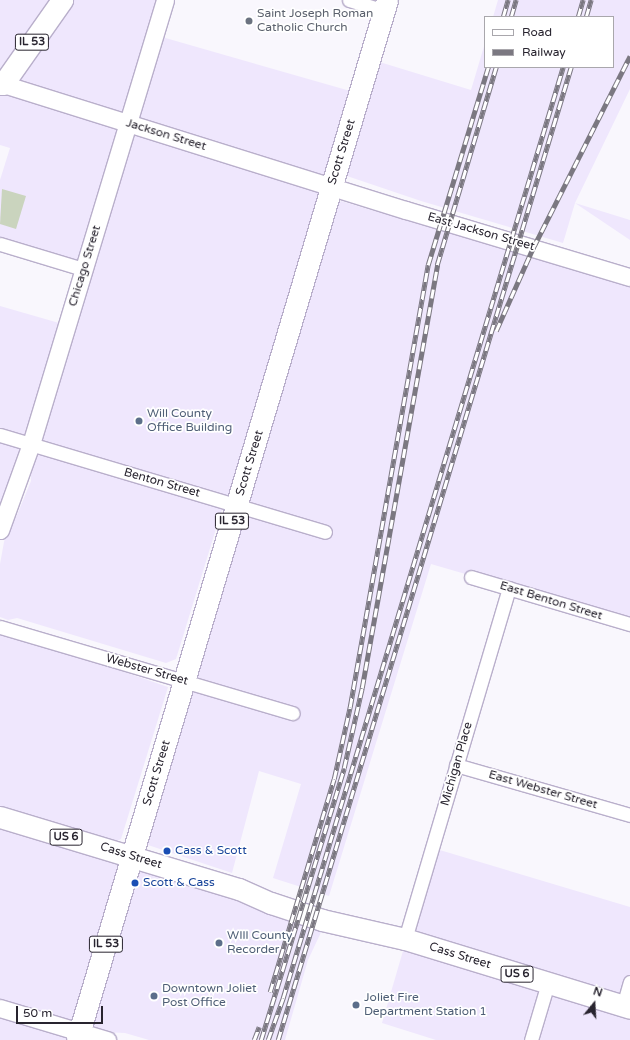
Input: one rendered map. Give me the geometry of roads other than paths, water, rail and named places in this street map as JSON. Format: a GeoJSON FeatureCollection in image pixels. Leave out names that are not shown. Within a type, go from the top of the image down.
{"type":"FeatureCollection","features":[{"type":"Feature","properties":{"kind":"main road","name":"IL 53"},"geometry":{"type":"LineString","coordinates":[[1,84],[62,0]]}},
{"type":"Feature","properties":{"kind":"main road","name":"Scott Street"},"geometry":{"type":"LineString","coordinates":[[79,1036],[386,6]]}},
{"type":"Feature","properties":{"kind":"main road","name":"Cass Street"},"geometry":{"type":"LineString","coordinates":[[0,817],[239,888],[271,903],[315,918],[405,939],[626,1007]]}},
{"type":"Feature","properties":{"kind":"street","name":"Chicago Street"},"geometry":{"type":"LineString","coordinates":[[0,530],[31,444],[165,0]]}},
{"type":"Feature","properties":{"kind":"street"},"geometry":{"type":"LineString","coordinates":[[349,0],[386,6]]}},
{"type":"Feature","properties":{"kind":"street","name":"Jackson Street"},"geometry":{"type":"LineString","coordinates":[[1,84],[332,186]]}},
{"type":"Feature","properties":{"kind":"street","name":"East Jackson Street"},"geometry":{"type":"LineString","coordinates":[[332,186],[630,277]]}},
{"type":"Feature","properties":{"kind":"street"},"geometry":{"type":"LineString","coordinates":[[0,244],[83,269]]}},
{"type":"Feature","properties":{"kind":"street","name":"Benton Street"},"geometry":{"type":"LineString","coordinates":[[0,435],[325,532]]}},
{"type":"Feature","properties":{"kind":"street","name":"East Benton Street"},"geometry":{"type":"LineString","coordinates":[[472,577],[630,624]]}},
{"type":"Feature","properties":{"kind":"street","name":"Michigan Place"},"geometry":{"type":"LineString","coordinates":[[405,939],[509,588]]}},
{"type":"Feature","properties":{"kind":"street","name":"Webster Street"},"geometry":{"type":"LineString","coordinates":[[0,627],[293,713]]}},
{"type":"Feature","properties":{"kind":"street","name":"East Webster Street"},"geometry":{"type":"LineString","coordinates":[[456,765],[630,815]]}},
{"type":"Feature","properties":{"kind":"street"},"geometry":{"type":"LineString","coordinates":[[626,1007],[630,982]]}},
{"type":"Feature","properties":{"kind":"street"},"geometry":{"type":"LineString","coordinates":[[531,1040],[548,983]]}},
{"type":"Feature","properties":{"kind":"street"},"geometry":{"type":"LineString","coordinates":[[0,1008],[79,1036],[107,1040]]}},
{"type":"Feature","properties":{"kind":"railway"},"geometry":{"type":"LineString","coordinates":[[503,16],[508,0]]}},
{"type":"Feature","properties":{"kind":"railway"},"geometry":{"type":"LineString","coordinates":[[511,16],[516,0]]}},
{"type":"Feature","properties":{"kind":"railway"},"geometry":{"type":"LineString","coordinates":[[578,16],[583,0]]}},
{"type":"Feature","properties":{"kind":"railway"},"geometry":{"type":"LineString","coordinates":[[586,16],[591,0]]}},
{"type":"Feature","properties":{"kind":"railway"},"geometry":{"type":"LineString","coordinates":[[496,331],[533,248],[630,56]]}},
{"type":"Feature","properties":{"kind":"railway"},"geometry":{"type":"LineString","coordinates":[[270,992],[334,779],[350,707],[428,265],[488,68]]}},
{"type":"Feature","properties":{"kind":"railway"},"geometry":{"type":"LineString","coordinates":[[261,1040],[344,768],[362,688],[437,265],[496,68]]}},
{"type":"Feature","properties":{"kind":"railway"},"geometry":{"type":"LineString","coordinates":[[268,1040],[283,998],[563,68]]}},
{"type":"Feature","properties":{"kind":"railway"},"geometry":{"type":"LineString","coordinates":[[278,1040],[571,68]]}},
{"type":"Feature","properties":{"kind":"railway"},"geometry":{"type":"LineString","coordinates":[[254,1040],[259,1027]]}},
{"type":"Feature","properties":{"kind":"place","name":"Saint Joseph Roman Catholic Church"},"geometry":{"type":"Point","coordinates":[249,21]}},
{"type":"Feature","properties":{"kind":"place","name":"Will County Office Building"},"geometry":{"type":"Point","coordinates":[139,421]}},
{"type":"Feature","properties":{"kind":"place","name":"Cass & Scott"},"geometry":{"type":"Point","coordinates":[167,851]}},
{"type":"Feature","properties":{"kind":"place","name":"Scott & Cass"},"geometry":{"type":"Point","coordinates":[135,883]}},
{"type":"Feature","properties":{"kind":"place","name":"WIll County Recorder"},"geometry":{"type":"Point","coordinates":[219,943]}},
{"type":"Feature","properties":{"kind":"place","name":"Downtown Joliet Post Office"},"geometry":{"type":"Point","coordinates":[154,996]}},
{"type":"Feature","properties":{"kind":"place","name":"Joliet Fire Department Station 1"},"geometry":{"type":"Point","coordinates":[356,1005]}}]}
